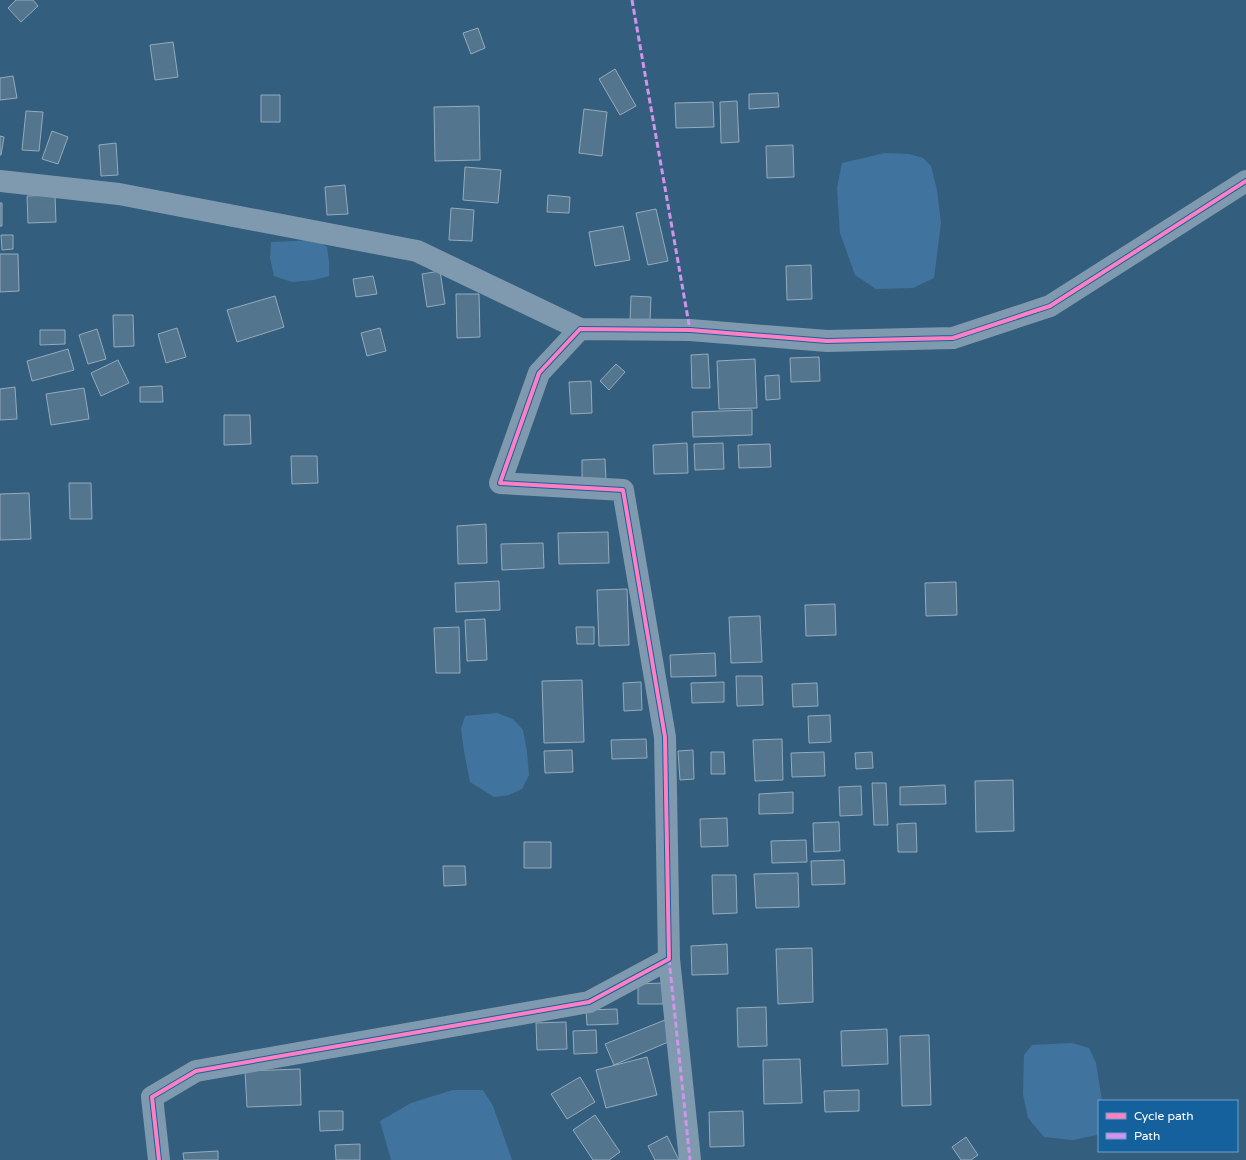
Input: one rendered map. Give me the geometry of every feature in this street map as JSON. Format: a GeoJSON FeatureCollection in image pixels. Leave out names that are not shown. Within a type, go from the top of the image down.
{"type":"FeatureCollection","features":[{"type":"Feature","properties":{"kind":"street"},"geometry":{"type":"LineString","coordinates":[[0,181],[119,194],[417,251],[580,329],[690,330],[826,341],[953,338],[1050,306],[1246,181]]}},
{"type":"Feature","properties":{"kind":"street"},"geometry":{"type":"LineString","coordinates":[[580,329],[539,373],[500,483],[623,490],[665,737],[669,959],[690,1160]]}},
{"type":"Feature","properties":{"kind":"street"},"geometry":{"type":"LineString","coordinates":[[159,1160],[152,1097],[196,1071],[589,1002],[669,959]]}},
{"type":"Feature","properties":{"kind":"water"},"geometry":{"type":"Polygon","coordinates":[[[885,153],[909,154],[923,158],[931,166],[937,190],[941,223],[934,278],[913,288],[876,289],[855,275],[840,233],[837,188],[842,163],[885,153]]]}},
{"type":"Feature","properties":{"kind":"water"},"geometry":{"type":"Polygon","coordinates":[[[317,240],[327,247],[329,276],[314,280],[292,282],[274,276],[270,258],[271,242],[317,240]]]}},
{"type":"Feature","properties":{"kind":"water"},"geometry":{"type":"Polygon","coordinates":[[[497,713],[513,719],[523,730],[529,775],[522,789],[509,795],[494,797],[470,782],[461,729],[465,716],[497,713]]]}},
{"type":"Feature","properties":{"kind":"water"},"geometry":{"type":"Polygon","coordinates":[[[1072,1043],[1089,1048],[1096,1063],[1102,1100],[1098,1100],[1097,1135],[1073,1140],[1044,1137],[1028,1118],[1023,1094],[1024,1055],[1032,1045],[1072,1043]]]}},
{"type":"Feature","properties":{"kind":"water"},"geometry":{"type":"Polygon","coordinates":[[[453,1090],[483,1090],[493,1106],[512,1160],[391,1160],[380,1121],[411,1103],[453,1090]]]}},
{"type":"Feature","properties":{"kind":"building"},"geometry":{"type":"Polygon","coordinates":[[[16,0],[33,0],[38,6],[21,22],[8,8],[16,0]]]}},
{"type":"Feature","properties":{"kind":"building"},"geometry":{"type":"Polygon","coordinates":[[[478,28],[485,48],[471,54],[463,33],[478,28]]]}},
{"type":"Feature","properties":{"kind":"building"},"geometry":{"type":"Polygon","coordinates":[[[173,42],[178,77],[155,80],[150,45],[173,42]]]}},
{"type":"Feature","properties":{"kind":"building"},"geometry":{"type":"Polygon","coordinates":[[[615,69],[636,106],[620,115],[599,79],[615,69]]]}},
{"type":"Feature","properties":{"kind":"building"},"geometry":{"type":"Polygon","coordinates":[[[13,76],[17,98],[0,100],[0,78],[13,76]]]}},
{"type":"Feature","properties":{"kind":"building"},"geometry":{"type":"Polygon","coordinates":[[[778,93],[779,107],[749,109],[749,94],[778,93]]]}},
{"type":"Feature","properties":{"kind":"building"},"geometry":{"type":"Polygon","coordinates":[[[261,95],[280,95],[280,122],[261,122],[261,95]]]}},
{"type":"Feature","properties":{"kind":"building"},"geometry":{"type":"Polygon","coordinates":[[[737,101],[739,142],[721,143],[720,102],[737,101]]]}},
{"type":"Feature","properties":{"kind":"building"},"geometry":{"type":"Polygon","coordinates":[[[713,102],[714,127],[676,128],[675,103],[713,102]]]}},
{"type":"Feature","properties":{"kind":"building"},"geometry":{"type":"Polygon","coordinates":[[[479,106],[480,160],[435,161],[434,107],[479,106]]]}},
{"type":"Feature","properties":{"kind":"building"},"geometry":{"type":"Polygon","coordinates":[[[584,109],[607,112],[602,156],[579,153],[584,109]]]}},
{"type":"Feature","properties":{"kind":"building"},"geometry":{"type":"Polygon","coordinates":[[[26,111],[43,112],[39,151],[22,150],[26,111]]]}},
{"type":"Feature","properties":{"kind":"building"},"geometry":{"type":"Polygon","coordinates":[[[52,131],[68,137],[58,164],[42,159],[52,131]]]}},
{"type":"Feature","properties":{"kind":"building"},"geometry":{"type":"Polygon","coordinates":[[[0,136],[4,137],[1,155],[0,155],[0,136]]]}},
{"type":"Feature","properties":{"kind":"building"},"geometry":{"type":"Polygon","coordinates":[[[116,143],[118,175],[101,176],[99,145],[116,143]]]}},
{"type":"Feature","properties":{"kind":"building"},"geometry":{"type":"Polygon","coordinates":[[[793,145],[794,177],[767,178],[766,146],[793,145]]]}},
{"type":"Feature","properties":{"kind":"building"},"geometry":{"type":"Polygon","coordinates":[[[465,167],[501,170],[498,203],[463,200],[465,167]]]}},
{"type":"Feature","properties":{"kind":"building"},"geometry":{"type":"Polygon","coordinates":[[[345,185],[348,214],[327,215],[325,187],[345,185]]]}},
{"type":"Feature","properties":{"kind":"building"},"geometry":{"type":"Polygon","coordinates":[[[55,195],[56,222],[28,223],[27,196],[55,195]]]}},
{"type":"Feature","properties":{"kind":"building"},"geometry":{"type":"Polygon","coordinates":[[[548,195],[570,197],[569,213],[547,212],[548,195]]]}},
{"type":"Feature","properties":{"kind":"building"},"geometry":{"type":"Polygon","coordinates":[[[0,203],[2,203],[2,226],[0,226],[0,203]]]}},
{"type":"Feature","properties":{"kind":"building"},"geometry":{"type":"Polygon","coordinates":[[[451,208],[474,210],[472,241],[449,240],[451,208]]]}},
{"type":"Feature","properties":{"kind":"building"},"geometry":{"type":"Polygon","coordinates":[[[656,209],[668,261],[648,265],[636,213],[656,209]]]}},
{"type":"Feature","properties":{"kind":"building"},"geometry":{"type":"Polygon","coordinates":[[[623,226],[630,260],[595,266],[589,232],[623,226]]]}},
{"type":"Feature","properties":{"kind":"building"},"geometry":{"type":"Polygon","coordinates":[[[1,235],[13,235],[13,249],[2,250],[1,235]]]}},
{"type":"Feature","properties":{"kind":"building"},"geometry":{"type":"Polygon","coordinates":[[[0,254],[18,254],[19,291],[0,292],[0,254]]]}},
{"type":"Feature","properties":{"kind":"building"},"geometry":{"type":"Polygon","coordinates":[[[811,265],[812,299],[787,300],[786,266],[811,265]]]}},
{"type":"Feature","properties":{"kind":"building"},"geometry":{"type":"Polygon","coordinates":[[[440,271],[445,304],[427,307],[422,274],[440,271]]]}},
{"type":"Feature","properties":{"kind":"building"},"geometry":{"type":"Polygon","coordinates":[[[373,276],[377,294],[356,297],[353,279],[373,276]]]}},
{"type":"Feature","properties":{"kind":"building"},"geometry":{"type":"Polygon","coordinates":[[[456,294],[479,294],[480,337],[457,338],[456,294]]]}},
{"type":"Feature","properties":{"kind":"building"},"geometry":{"type":"Polygon","coordinates":[[[275,296],[284,327],[237,342],[227,310],[275,296]]]}},
{"type":"Feature","properties":{"kind":"building"},"geometry":{"type":"Polygon","coordinates":[[[631,296],[651,297],[650,321],[630,321],[631,296]]]}},
{"type":"Feature","properties":{"kind":"building"},"geometry":{"type":"Polygon","coordinates":[[[113,315],[133,315],[134,346],[114,347],[113,315]]]}},
{"type":"Feature","properties":{"kind":"building"},"geometry":{"type":"Polygon","coordinates":[[[177,328],[186,357],[166,363],[158,334],[177,328]]]}},
{"type":"Feature","properties":{"kind":"building"},"geometry":{"type":"Polygon","coordinates":[[[380,328],[386,351],[367,356],[361,333],[380,328]]]}},
{"type":"Feature","properties":{"kind":"building"},"geometry":{"type":"Polygon","coordinates":[[[97,329],[106,359],[88,364],[79,335],[97,329]]]}},
{"type":"Feature","properties":{"kind":"building"},"geometry":{"type":"Polygon","coordinates":[[[40,330],[65,330],[65,344],[40,345],[40,330]]]}},
{"type":"Feature","properties":{"kind":"building"},"geometry":{"type":"Polygon","coordinates":[[[68,349],[74,370],[32,381],[27,361],[68,349]]]}},
{"type":"Feature","properties":{"kind":"building"},"geometry":{"type":"Polygon","coordinates":[[[708,354],[710,388],[692,388],[691,355],[708,354]]]}},
{"type":"Feature","properties":{"kind":"building"},"geometry":{"type":"Polygon","coordinates":[[[819,357],[820,381],[791,382],[790,358],[819,357]]]}},
{"type":"Feature","properties":{"kind":"building"},"geometry":{"type":"Polygon","coordinates":[[[755,359],[757,408],[719,409],[717,361],[755,359]]]}},
{"type":"Feature","properties":{"kind":"building"},"geometry":{"type":"Polygon","coordinates":[[[118,360],[129,383],[101,396],[91,373],[118,360]]]}},
{"type":"Feature","properties":{"kind":"building"},"geometry":{"type":"Polygon","coordinates":[[[616,364],[625,372],[609,390],[600,381],[616,364]]]}},
{"type":"Feature","properties":{"kind":"building"},"geometry":{"type":"Polygon","coordinates":[[[779,375],[780,399],[766,400],[765,376],[779,375]]]}},
{"type":"Feature","properties":{"kind":"building"},"geometry":{"type":"Polygon","coordinates":[[[591,381],[592,413],[571,414],[569,382],[591,381]]]}},
{"type":"Feature","properties":{"kind":"building"},"geometry":{"type":"Polygon","coordinates":[[[162,386],[163,402],[140,402],[140,387],[162,386]]]}},
{"type":"Feature","properties":{"kind":"building"},"geometry":{"type":"Polygon","coordinates":[[[15,387],[17,419],[0,420],[0,389],[15,387]]]}},
{"type":"Feature","properties":{"kind":"building"},"geometry":{"type":"Polygon","coordinates":[[[84,388],[89,419],[51,425],[46,394],[84,388]]]}},
{"type":"Feature","properties":{"kind":"building"},"geometry":{"type":"Polygon","coordinates":[[[752,410],[752,435],[693,437],[692,412],[752,410]]]}},
{"type":"Feature","properties":{"kind":"building"},"geometry":{"type":"Polygon","coordinates":[[[224,415],[250,415],[251,444],[224,445],[224,415]]]}},
{"type":"Feature","properties":{"kind":"building"},"geometry":{"type":"Polygon","coordinates":[[[687,443],[688,473],[654,474],[653,445],[687,443]]]}},
{"type":"Feature","properties":{"kind":"building"},"geometry":{"type":"Polygon","coordinates":[[[723,443],[724,469],[695,470],[694,444],[723,443]]]}},
{"type":"Feature","properties":{"kind":"building"},"geometry":{"type":"Polygon","coordinates":[[[770,444],[771,467],[739,468],[738,445],[770,444]]]}},
{"type":"Feature","properties":{"kind":"building"},"geometry":{"type":"Polygon","coordinates":[[[291,456],[317,456],[318,483],[292,484],[291,456]]]}},
{"type":"Feature","properties":{"kind":"building"},"geometry":{"type":"Polygon","coordinates":[[[605,459],[606,480],[582,481],[582,460],[605,459]]]}},
{"type":"Feature","properties":{"kind":"building"},"geometry":{"type":"Polygon","coordinates":[[[69,483],[91,483],[92,519],[70,519],[69,483]]]}},
{"type":"Feature","properties":{"kind":"building"},"geometry":{"type":"Polygon","coordinates":[[[29,493],[31,539],[0,540],[0,494],[29,493]]]}},
{"type":"Feature","properties":{"kind":"building"},"geometry":{"type":"Polygon","coordinates":[[[486,524],[487,563],[458,564],[457,526],[486,524]]]}},
{"type":"Feature","properties":{"kind":"building"},"geometry":{"type":"Polygon","coordinates":[[[608,532],[609,563],[559,564],[558,533],[608,532]]]}},
{"type":"Feature","properties":{"kind":"building"},"geometry":{"type":"Polygon","coordinates":[[[543,543],[544,568],[502,570],[501,544],[543,543]]]}},
{"type":"Feature","properties":{"kind":"building"},"geometry":{"type":"Polygon","coordinates":[[[499,581],[500,610],[456,612],[455,583],[499,581]]]}},
{"type":"Feature","properties":{"kind":"building"},"geometry":{"type":"Polygon","coordinates":[[[956,582],[957,615],[926,616],[925,583],[956,582]]]}},
{"type":"Feature","properties":{"kind":"building"},"geometry":{"type":"Polygon","coordinates":[[[627,589],[629,645],[599,646],[597,590],[627,589]]]}},
{"type":"Feature","properties":{"kind":"building"},"geometry":{"type":"Polygon","coordinates":[[[835,604],[836,635],[806,636],[805,605],[835,604]]]}},
{"type":"Feature","properties":{"kind":"building"},"geometry":{"type":"Polygon","coordinates":[[[760,616],[762,662],[731,663],[729,617],[760,616]]]}},
{"type":"Feature","properties":{"kind":"building"},"geometry":{"type":"Polygon","coordinates":[[[485,619],[487,660],[467,661],[465,620],[485,619]]]}},
{"type":"Feature","properties":{"kind":"building"},"geometry":{"type":"Polygon","coordinates":[[[459,627],[460,673],[436,673],[434,628],[459,627]]]}},
{"type":"Feature","properties":{"kind":"building"},"geometry":{"type":"Polygon","coordinates":[[[576,627],[594,627],[594,644],[577,644],[576,627]]]}},
{"type":"Feature","properties":{"kind":"building"},"geometry":{"type":"Polygon","coordinates":[[[715,653],[716,676],[671,677],[670,655],[715,653]]]}},
{"type":"Feature","properties":{"kind":"building"},"geometry":{"type":"Polygon","coordinates":[[[736,676],[762,676],[763,705],[737,706],[736,676]]]}},
{"type":"Feature","properties":{"kind":"building"},"geometry":{"type":"Polygon","coordinates":[[[582,680],[584,742],[544,743],[542,681],[582,680]]]}},
{"type":"Feature","properties":{"kind":"building"},"geometry":{"type":"Polygon","coordinates":[[[641,682],[642,710],[624,711],[623,683],[641,682]]]}},
{"type":"Feature","properties":{"kind":"building"},"geometry":{"type":"Polygon","coordinates":[[[724,682],[724,702],[692,703],[691,683],[724,682]]]}},
{"type":"Feature","properties":{"kind":"building"},"geometry":{"type":"Polygon","coordinates":[[[817,683],[818,706],[793,707],[792,684],[817,683]]]}},
{"type":"Feature","properties":{"kind":"building"},"geometry":{"type":"Polygon","coordinates":[[[830,715],[831,742],[809,743],[808,716],[830,715]]]}},
{"type":"Feature","properties":{"kind":"building"},"geometry":{"type":"Polygon","coordinates":[[[646,739],[647,758],[612,759],[611,740],[646,739]]]}},
{"type":"Feature","properties":{"kind":"building"},"geometry":{"type":"Polygon","coordinates":[[[782,739],[783,780],[755,781],[753,740],[782,739]]]}},
{"type":"Feature","properties":{"kind":"building"},"geometry":{"type":"Polygon","coordinates":[[[572,750],[573,772],[545,773],[544,751],[572,750]]]}},
{"type":"Feature","properties":{"kind":"building"},"geometry":{"type":"Polygon","coordinates":[[[693,750],[694,779],[680,780],[678,751],[693,750]]]}},
{"type":"Feature","properties":{"kind":"building"},"geometry":{"type":"Polygon","coordinates":[[[711,752],[724,752],[725,774],[711,774],[711,752]]]}},
{"type":"Feature","properties":{"kind":"building"},"geometry":{"type":"Polygon","coordinates":[[[824,752],[825,776],[792,777],[791,753],[824,752]]]}},
{"type":"Feature","properties":{"kind":"building"},"geometry":{"type":"Polygon","coordinates":[[[872,752],[873,768],[856,769],[855,753],[872,752]]]}},
{"type":"Feature","properties":{"kind":"building"},"geometry":{"type":"Polygon","coordinates":[[[1013,780],[1014,831],[976,832],[975,781],[1013,780]]]}},
{"type":"Feature","properties":{"kind":"building"},"geometry":{"type":"Polygon","coordinates":[[[872,783],[886,783],[888,825],[874,825],[872,783]]]}},
{"type":"Feature","properties":{"kind":"building"},"geometry":{"type":"Polygon","coordinates":[[[945,785],[946,804],[900,805],[900,787],[945,785]]]}},
{"type":"Feature","properties":{"kind":"building"},"geometry":{"type":"Polygon","coordinates":[[[861,786],[862,815],[840,816],[839,787],[861,786]]]}},
{"type":"Feature","properties":{"kind":"building"},"geometry":{"type":"Polygon","coordinates":[[[793,792],[793,813],[759,814],[759,794],[793,792]]]}},
{"type":"Feature","properties":{"kind":"building"},"geometry":{"type":"Polygon","coordinates":[[[727,818],[728,846],[701,847],[700,819],[727,818]]]}},
{"type":"Feature","properties":{"kind":"building"},"geometry":{"type":"Polygon","coordinates":[[[839,822],[840,851],[814,852],[813,823],[839,822]]]}},
{"type":"Feature","properties":{"kind":"building"},"geometry":{"type":"Polygon","coordinates":[[[916,823],[917,852],[898,852],[897,824],[916,823]]]}},
{"type":"Feature","properties":{"kind":"building"},"geometry":{"type":"Polygon","coordinates":[[[806,840],[807,862],[772,863],[771,841],[806,840]]]}},
{"type":"Feature","properties":{"kind":"building"},"geometry":{"type":"Polygon","coordinates":[[[524,842],[551,842],[551,868],[524,868],[524,842]]]}},
{"type":"Feature","properties":{"kind":"building"},"geometry":{"type":"Polygon","coordinates":[[[844,860],[845,884],[812,885],[811,861],[844,860]]]}},
{"type":"Feature","properties":{"kind":"building"},"geometry":{"type":"Polygon","coordinates":[[[443,866],[465,866],[466,885],[444,886],[443,866]]]}},
{"type":"Feature","properties":{"kind":"building"},"geometry":{"type":"Polygon","coordinates":[[[798,873],[799,907],[756,908],[754,874],[798,873]]]}},
{"type":"Feature","properties":{"kind":"building"},"geometry":{"type":"Polygon","coordinates":[[[712,875],[736,875],[737,913],[713,914],[712,875]]]}},
{"type":"Feature","properties":{"kind":"building"},"geometry":{"type":"Polygon","coordinates":[[[727,944],[728,974],[692,975],[691,946],[727,944]]]}},
{"type":"Feature","properties":{"kind":"building"},"geometry":{"type":"Polygon","coordinates":[[[812,948],[813,1002],[778,1004],[776,949],[812,948]]]}},
{"type":"Feature","properties":{"kind":"building"},"geometry":{"type":"Polygon","coordinates":[[[662,983],[663,1004],[638,1004],[638,984],[662,983]]]}},
{"type":"Feature","properties":{"kind":"building"},"geometry":{"type":"Polygon","coordinates":[[[766,1007],[767,1046],[738,1047],[737,1008],[766,1007]]]}},
{"type":"Feature","properties":{"kind":"building"},"geometry":{"type":"Polygon","coordinates":[[[617,1009],[618,1024],[587,1025],[586,1010],[617,1009]]]}},
{"type":"Feature","properties":{"kind":"building"},"geometry":{"type":"Polygon","coordinates":[[[665,1020],[673,1040],[614,1065],[605,1044],[665,1020]]]}},
{"type":"Feature","properties":{"kind":"building"},"geometry":{"type":"Polygon","coordinates":[[[566,1022],[567,1049],[537,1050],[536,1023],[566,1022]]]}},
{"type":"Feature","properties":{"kind":"building"},"geometry":{"type":"Polygon","coordinates":[[[887,1029],[888,1064],[842,1066],[841,1031],[887,1029]]]}},
{"type":"Feature","properties":{"kind":"building"},"geometry":{"type":"Polygon","coordinates":[[[596,1030],[597,1053],[574,1054],[573,1031],[596,1030]]]}},
{"type":"Feature","properties":{"kind":"building"},"geometry":{"type":"Polygon","coordinates":[[[929,1035],[931,1105],[902,1106],[900,1036],[929,1035]]]}},
{"type":"Feature","properties":{"kind":"building"},"geometry":{"type":"Polygon","coordinates":[[[647,1057],[657,1095],[606,1108],[596,1070],[647,1057]]]}},
{"type":"Feature","properties":{"kind":"building"},"geometry":{"type":"Polygon","coordinates":[[[800,1059],[802,1103],[764,1104],[763,1060],[800,1059]]]}},
{"type":"Feature","properties":{"kind":"building"},"geometry":{"type":"Polygon","coordinates":[[[300,1069],[301,1105],[247,1107],[245,1071],[300,1069]]]}},
{"type":"Feature","properties":{"kind":"building"},"geometry":{"type":"Polygon","coordinates":[[[580,1077],[595,1102],[567,1119],[551,1094],[580,1077]]]}},
{"type":"Feature","properties":{"kind":"building"},"geometry":{"type":"Polygon","coordinates":[[[859,1090],[859,1111],[825,1112],[824,1091],[859,1090]]]}},
{"type":"Feature","properties":{"kind":"building"},"geometry":{"type":"Polygon","coordinates":[[[319,1111],[343,1111],[343,1130],[320,1131],[319,1111]]]}},
{"type":"Feature","properties":{"kind":"building"},"geometry":{"type":"Polygon","coordinates":[[[743,1111],[744,1146],[710,1147],[709,1112],[743,1111]]]}},
{"type":"Feature","properties":{"kind":"building"},"geometry":{"type":"Polygon","coordinates":[[[595,1115],[620,1152],[609,1160],[593,1160],[573,1130],[595,1115]]]}},
{"type":"Feature","properties":{"kind":"building"},"geometry":{"type":"Polygon","coordinates":[[[667,1136],[679,1160],[655,1160],[648,1146],[667,1136]]]}},
{"type":"Feature","properties":{"kind":"building"},"geometry":{"type":"Polygon","coordinates":[[[966,1137],[978,1155],[971,1160],[961,1160],[952,1147],[966,1137]]]}},
{"type":"Feature","properties":{"kind":"building"},"geometry":{"type":"Polygon","coordinates":[[[360,1144],[360,1160],[336,1160],[335,1145],[360,1144]]]}},
{"type":"Feature","properties":{"kind":"building"},"geometry":{"type":"Polygon","coordinates":[[[218,1151],[218,1160],[184,1160],[183,1153],[218,1151]]]}},
{"type":"Feature","properties":{"kind":"marked path"},"geometry":{"type":"LineString","coordinates":[[632,0],[690,330]]}},
{"type":"Feature","properties":{"kind":"marked path"},"geometry":{"type":"LineString","coordinates":[[669,959],[690,1160]]}},
{"type":"Feature","properties":{"kind":"cycle path"},"geometry":{"type":"LineString","coordinates":[[159,1160],[152,1097],[196,1071],[589,1002],[669,959],[665,737],[623,490],[500,483],[539,373],[580,329],[690,330],[827,341],[953,338],[1050,306],[1246,181]]}}]}
